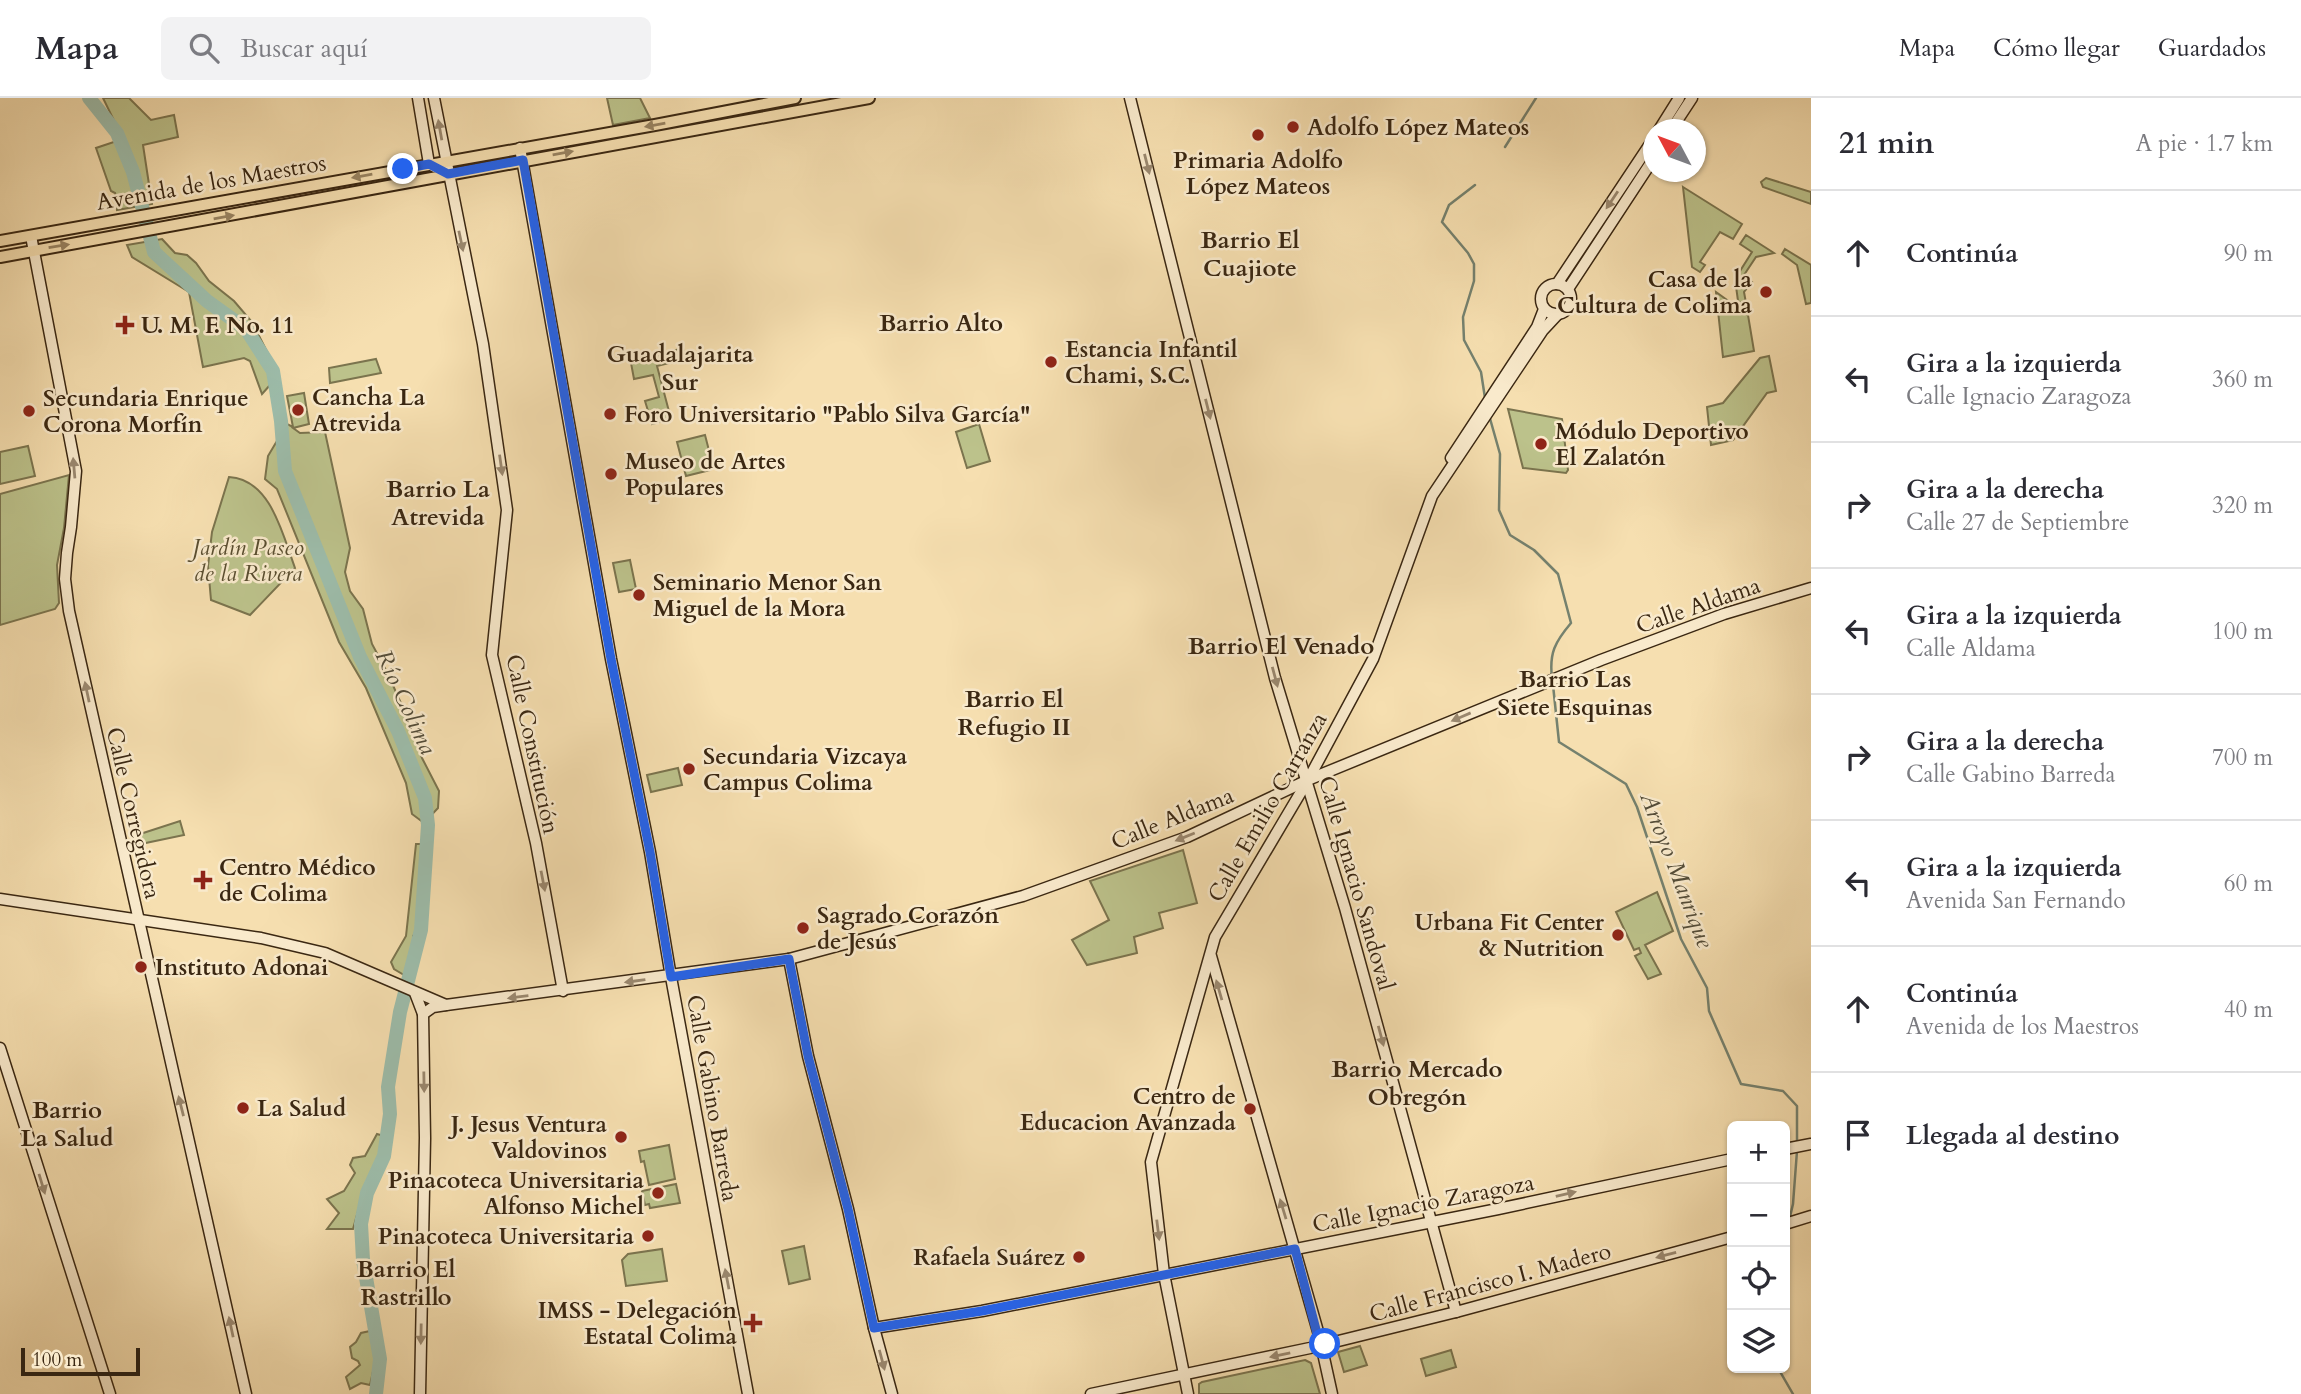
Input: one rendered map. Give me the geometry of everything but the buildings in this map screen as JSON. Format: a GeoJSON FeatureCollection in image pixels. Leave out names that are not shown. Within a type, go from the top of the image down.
{"type":"FeatureCollection","features":[{"type":"Feature","properties":{"kind":"main road","name":"Avenida de los Maestros"},"geometry":{"type":"LineString","coordinates":[[0,241],[795,98]]}},
{"type":"Feature","properties":{"kind":"main road","name":"Avenida de los Maestros"},"geometry":{"type":"LineString","coordinates":[[0,257],[869,98]]}},
{"type":"Feature","properties":{"kind":"street"},"geometry":{"type":"LineString","coordinates":[[418,98],[429,164],[448,174]]}},
{"type":"Feature","properties":{"kind":"street","name":"Calle Constitución"},"geometry":{"type":"LineString","coordinates":[[434,98],[483,344],[507,510],[492,654],[536,843],[563,991]]}},
{"type":"Feature","properties":{"kind":"street","name":"Calle Ignacio Sandoval"},"geometry":{"type":"LineString","coordinates":[[1130,98],[1275,678],[1308,780],[1455,1312]]}},
{"type":"Feature","properties":{"kind":"street"},"geometry":{"type":"LineString","coordinates":[[1666,119],[1679,98]]}},
{"type":"Feature","properties":{"kind":"street"},"geometry":{"type":"LineString","coordinates":[[1678,119],[1692,98]]}},
{"type":"Feature","properties":{"kind":"street","name":"Calle Gabino Barreda"},"geometry":{"type":"LineString","coordinates":[[520,148],[611,659],[650,852],[748,1394]]}},
{"type":"Feature","properties":{"kind":"street"},"geometry":{"type":"LineString","coordinates":[[1557,284],[1643,154]]}},
{"type":"Feature","properties":{"kind":"street"},"geometry":{"type":"LineString","coordinates":[[1568,289],[1643,175]]}},
{"type":"Feature","properties":{"kind":"street","name":"Calle Corregidora"},"geometry":{"type":"LineString","coordinates":[[31,236],[76,471],[66,553],[65,579],[69,611],[246,1394]]}},
{"type":"Feature","properties":{"kind":"street"},"geometry":{"type":"LineString","coordinates":[[1557,284],[1568,289],[1572,298],[1569,307],[1557,314],[1544,309],[1541,299],[1543,291],[1549,286],[1557,284]]}},
{"type":"Feature","properties":{"kind":"street","name":"Calle Emilio Carranza"},"geometry":{"type":"LineString","coordinates":[[1494,400],[1537,327],[1544,309]]}},
{"type":"Feature","properties":{"kind":"street","name":"Calle Emilio Carranza"},"geometry":{"type":"LineString","coordinates":[[1164,1274],[1151,1162],[1215,937],[1308,780],[1373,659],[1432,496],[1494,400],[1557,314]]}},
{"type":"Feature","properties":{"kind":"street","name":"Calle Aldama"},"geometry":{"type":"LineString","coordinates":[[446,1005],[671,977],[789,959],[1023,895],[1187,837],[1308,780],[1559,677],[1724,614],[1811,588]]}},
{"type":"Feature","properties":{"kind":"street"},"geometry":{"type":"LineString","coordinates":[[0,899],[261,938],[325,953],[446,1005]]}},
{"type":"Feature","properties":{"kind":"street"},"geometry":{"type":"LineString","coordinates":[[789,959],[808,1056],[892,1394]]}},
{"type":"Feature","properties":{"kind":"street"},"geometry":{"type":"LineString","coordinates":[[1210,960],[1295,1249],[1332,1394]]}},
{"type":"Feature","properties":{"kind":"street"},"geometry":{"type":"LineString","coordinates":[[415,993],[423,1014],[425,1138],[420,1394]]}},
{"type":"Feature","properties":{"kind":"street"},"geometry":{"type":"LineString","coordinates":[[423,1014],[433,1007],[446,1005]]}},
{"type":"Feature","properties":{"kind":"street"},"geometry":{"type":"LineString","coordinates":[[0,1048],[110,1394]]}},
{"type":"Feature","properties":{"kind":"street"},"geometry":{"type":"LineString","coordinates":[[1790,1148],[1808,1144]]}},
{"type":"Feature","properties":{"kind":"street","name":"Calle Ignacio Zaragoza"},"geometry":{"type":"LineString","coordinates":[[874,1328],[982,1311],[1727,1160]]}},
{"type":"Feature","properties":{"kind":"street"},"geometry":{"type":"LineString","coordinates":[[1790,1223],[1807,1218]]}},
{"type":"Feature","properties":{"kind":"street","name":"Calle Francisco I. Madero"},"geometry":{"type":"LineString","coordinates":[[1091,1394],[1320,1345],[1455,1312],[1727,1238]]}},
{"type":"Feature","properties":{"kind":"street"},"geometry":{"type":"LineString","coordinates":[[1164,1274],[1188,1394]]}},
{"type":"Feature","properties":{"kind":"green space"},"geometry":{"type":"Polygon","coordinates":[[[103,98],[129,98],[151,120],[174,115],[178,137],[143,145],[152,204],[117,210],[115,193],[111,191],[96,148],[123,139],[103,98]]]}},
{"type":"Feature","properties":{"kind":"green space"},"geometry":{"type":"Polygon","coordinates":[[[607,98],[640,98],[650,118],[613,125],[607,98]]]}},
{"type":"Feature","properties":{"kind":"green space"},"geometry":{"type":"Polygon","coordinates":[[[1766,178],[1811,192],[1811,204],[1763,187],[1761,182],[1766,178]]]}},
{"type":"Feature","properties":{"kind":"green space"},"geometry":{"type":"Polygon","coordinates":[[[1683,187],[1742,224],[1733,239],[1720,232],[1700,262],[1705,265],[1700,272],[1692,267],[1683,187]]]}},
{"type":"Feature","properties":{"kind":"green space"},"geometry":{"type":"Polygon","coordinates":[[[1746,235],[1774,253],[1756,257],[1744,275],[1752,282],[1744,292],[1746,303],[1743,304],[1738,301],[1735,279],[1752,252],[1740,244],[1746,235]]]}},
{"type":"Feature","properties":{"kind":"green space"},"geometry":{"type":"Polygon","coordinates":[[[162,239],[175,253],[187,255],[196,263],[209,281],[234,301],[252,322],[279,375],[262,394],[250,361],[244,358],[203,367],[189,292],[132,257],[127,245],[162,239]]]}},
{"type":"Feature","properties":{"kind":"green space"},"geometry":{"type":"Polygon","coordinates":[[[1785,249],[1811,265],[1811,303],[1806,304],[1797,265],[1782,254],[1785,249]]]}},
{"type":"Feature","properties":{"kind":"green space"},"geometry":{"type":"Polygon","coordinates":[[[1716,292],[1748,315],[1754,351],[1723,357],[1716,292]]]}},
{"type":"Feature","properties":{"kind":"green space"},"geometry":{"type":"Polygon","coordinates":[[[683,348],[685,359],[657,366],[671,419],[652,424],[645,401],[659,397],[653,375],[634,379],[631,363],[683,348]]]}},
{"type":"Feature","properties":{"kind":"green space"},"geometry":{"type":"Polygon","coordinates":[[[1769,356],[1776,391],[1767,393],[1733,440],[1711,445],[1707,407],[1723,403],[1760,358],[1769,356]]]}},
{"type":"Feature","properties":{"kind":"green space"},"geometry":{"type":"Polygon","coordinates":[[[376,359],[381,373],[330,383],[329,368],[376,359]]]}},
{"type":"Feature","properties":{"kind":"green space"},"geometry":{"type":"Polygon","coordinates":[[[304,393],[309,424],[293,428],[300,433],[325,432],[350,548],[345,572],[350,591],[363,609],[372,644],[439,791],[438,808],[424,823],[412,814],[406,783],[366,688],[339,642],[277,489],[265,479],[268,456],[287,424],[293,427],[287,396],[304,393]]]}},
{"type":"Feature","properties":{"kind":"green space","name":"Módulo Deportivo El Zalatón"},"geometry":{"type":"Polygon","coordinates":[[[1508,409],[1562,419],[1568,470],[1566,473],[1523,468],[1508,409]]]}},
{"type":"Feature","properties":{"kind":"green space"},"geometry":{"type":"Polygon","coordinates":[[[979,424],[990,461],[967,468],[956,432],[979,424]]]}},
{"type":"Feature","properties":{"kind":"green space"},"geometry":{"type":"Polygon","coordinates":[[[705,435],[713,466],[710,470],[686,476],[677,442],[705,435]]]}},
{"type":"Feature","properties":{"kind":"green space"},"geometry":{"type":"Polygon","coordinates":[[[28,446],[35,476],[0,484],[0,452],[28,446]]]}},
{"type":"Feature","properties":{"kind":"green space"},"geometry":{"type":"Polygon","coordinates":[[[69,475],[57,565],[59,603],[55,609],[0,625],[0,494],[69,475]]]}},
{"type":"Feature","properties":{"kind":"green space","name":"Jardín Paseo de la Rivera"},"geometry":{"type":"Polygon","coordinates":[[[229,477],[243,480],[265,498],[280,526],[295,568],[250,615],[211,600],[208,566],[212,532],[229,477]]]}},
{"type":"Feature","properties":{"kind":"green space"},"geometry":{"type":"Polygon","coordinates":[[[630,560],[636,589],[619,592],[613,563],[630,560]]]}},
{"type":"Feature","properties":{"kind":"green space"},"geometry":{"type":"Polygon","coordinates":[[[678,768],[682,785],[651,792],[647,775],[678,768]]]}},
{"type":"Feature","properties":{"kind":"green space"},"geometry":{"type":"Polygon","coordinates":[[[180,821],[184,835],[136,845],[134,836],[180,821]]]}},
{"type":"Feature","properties":{"kind":"green space"},"geometry":{"type":"Polygon","coordinates":[[[416,844],[424,844],[419,876],[422,889],[418,900],[418,930],[413,936],[413,957],[404,975],[394,969],[391,962],[406,936],[416,844]]]}},
{"type":"Feature","properties":{"kind":"green space"},"geometry":{"type":"Polygon","coordinates":[[[1183,850],[1197,903],[1159,913],[1163,928],[1134,937],[1137,953],[1087,965],[1072,940],[1109,920],[1090,881],[1183,850]]]}},
{"type":"Feature","properties":{"kind":"green space"},"geometry":{"type":"Polygon","coordinates":[[[1657,892],[1673,931],[1645,945],[1661,974],[1648,979],[1635,956],[1641,953],[1639,948],[1634,950],[1616,912],[1657,892]]]}},
{"type":"Feature","properties":{"kind":"green space"},"geometry":{"type":"Polygon","coordinates":[[[377,1134],[384,1136],[381,1156],[362,1197],[353,1229],[327,1229],[339,1213],[327,1199],[344,1191],[355,1173],[350,1165],[353,1158],[365,1156],[377,1134]]]}},
{"type":"Feature","properties":{"kind":"green space"},"geometry":{"type":"Polygon","coordinates":[[[669,1145],[675,1179],[649,1185],[639,1151],[669,1145]]]}},
{"type":"Feature","properties":{"kind":"green space"},"geometry":{"type":"Polygon","coordinates":[[[676,1184],[680,1203],[650,1208],[649,1204],[645,1205],[642,1191],[676,1184]]]}},
{"type":"Feature","properties":{"kind":"green space"},"geometry":{"type":"Polygon","coordinates":[[[804,1246],[810,1279],[789,1284],[782,1251],[804,1246]]]}},
{"type":"Feature","properties":{"kind":"green space"},"geometry":{"type":"Polygon","coordinates":[[[662,1249],[667,1281],[626,1286],[622,1260],[628,1254],[662,1249]]]}},
{"type":"Feature","properties":{"kind":"green space"},"geometry":{"type":"Polygon","coordinates":[[[370,1331],[376,1358],[370,1385],[361,1383],[350,1389],[346,1377],[360,1365],[352,1358],[350,1347],[361,1333],[370,1331]]]}},
{"type":"Feature","properties":{"kind":"green space"},"geometry":{"type":"Polygon","coordinates":[[[1360,1346],[1367,1365],[1344,1372],[1338,1352],[1360,1346]]]}},
{"type":"Feature","properties":{"kind":"green space"},"geometry":{"type":"Polygon","coordinates":[[[1451,1350],[1456,1367],[1426,1376],[1421,1359],[1451,1350]]]}},
{"type":"Feature","properties":{"kind":"green space"},"geometry":{"type":"Polygon","coordinates":[[[1305,1360],[1311,1363],[1320,1394],[1199,1394],[1199,1384],[1202,1382],[1305,1360]]]}},
{"type":"Feature","properties":{"kind":"waterway","name":"Río Colima"},"geometry":{"type":"LineString","coordinates":[[89,98],[117,133],[133,172],[154,252],[207,301],[246,329],[273,371],[285,471],[360,657],[398,731],[425,798],[428,825],[421,930],[400,1012],[388,1087],[390,1114],[384,1156],[367,1193],[361,1224],[363,1260],[380,1359],[376,1394]]}},
{"type":"Feature","properties":{"kind":"waterway","name":"Arroyo Manrique"},"geometry":{"type":"LineString","coordinates":[[1505,147],[1536,98]]}},
{"type":"Feature","properties":{"kind":"waterway","name":"Arroyo Manrique"},"geometry":{"type":"LineString","coordinates":[[1475,185],[1449,205],[1442,222],[1474,264],[1474,281],[1463,317],[1464,340],[1481,372],[1485,398]]}},
{"type":"Feature","properties":{"kind":"waterway","name":"Arroyo Manrique"},"geometry":{"type":"LineString","coordinates":[[1489,415],[1500,454],[1499,510],[1510,535],[1534,550],[1558,574],[1571,623],[1554,648],[1552,678]]}},
{"type":"Feature","properties":{"kind":"waterway","name":"Arroyo Manrique"},"geometry":{"type":"LineString","coordinates":[[1553,685],[1559,742],[1626,784],[1637,807],[1681,939],[1707,988],[1709,1011],[1741,1084],[1783,1091],[1797,1106],[1797,1144]]}},
{"type":"Feature","properties":{"kind":"waterway","name":"Arroyo Manrique"},"geometry":{"type":"LineString","coordinates":[[1790,1217],[1797,1151]]}},
{"type":"Feature","properties":{"kind":"waterway","name":"Arroyo Manrique"},"geometry":{"type":"LineString","coordinates":[[1781,1373],[1793,1394]]}},
{"type":"Feature","properties":{"kind":"place","name":"Adolfo López Mateos"},"geometry":{"type":"Point","coordinates":[1293,127]}},
{"type":"Feature","properties":{"kind":"place","name":"Primaria Adolfo López Mateos"},"geometry":{"type":"Point","coordinates":[1258,135]}},
{"type":"Feature","properties":{"kind":"place","name":"Casa de la Cultura de Colima"},"geometry":{"type":"Point","coordinates":[1766,292]}},
{"type":"Feature","properties":{"kind":"place","name":"U. M. F. No. 11"},"geometry":{"type":"Point","coordinates":[125,325]}},
{"type":"Feature","properties":{"kind":"place","name":"Estancia Infantil Chami, S.C."},"geometry":{"type":"Point","coordinates":[1051,362]}},
{"type":"Feature","properties":{"kind":"place","name":"Cancha La Atrevida"},"geometry":{"type":"Point","coordinates":[298,410]}},
{"type":"Feature","properties":{"kind":"place","name":"Secundaria Enrique Corona Morfín"},"geometry":{"type":"Point","coordinates":[29,411]}},
{"type":"Feature","properties":{"kind":"place","name":"Foro Universitario \"Pablo Silva García\""},"geometry":{"type":"Point","coordinates":[610,414]}},
{"type":"Feature","properties":{"kind":"place","name":"Módulo Deportivo El Zalatón"},"geometry":{"type":"Point","coordinates":[1541,444]}},
{"type":"Feature","properties":{"kind":"place","name":"Museo de Artes Populares"},"geometry":{"type":"Point","coordinates":[611,474]}},
{"type":"Feature","properties":{"kind":"place","name":"Seminario Menor San Miguel de la Mora"},"geometry":{"type":"Point","coordinates":[639,595]}},
{"type":"Feature","properties":{"kind":"place","name":"Secundaria Vizcaya Campus Colima"},"geometry":{"type":"Point","coordinates":[689,769]}},
{"type":"Feature","properties":{"kind":"place","name":"Centro Médico de Colima"},"geometry":{"type":"Point","coordinates":[203,880]}},
{"type":"Feature","properties":{"kind":"place","name":"Sagrado Corazón de Jesús"},"geometry":{"type":"Point","coordinates":[803,928]}},
{"type":"Feature","properties":{"kind":"place","name":"Urbana Fit Center & Nutrition"},"geometry":{"type":"Point","coordinates":[1618,935]}},
{"type":"Feature","properties":{"kind":"place","name":"Instituto Adonai"},"geometry":{"type":"Point","coordinates":[141,967]}},
{"type":"Feature","properties":{"kind":"place","name":"La Salud"},"geometry":{"type":"Point","coordinates":[243,1108]}},
{"type":"Feature","properties":{"kind":"place","name":"Centro de Educacion Avanzada"},"geometry":{"type":"Point","coordinates":[1250,1109]}},
{"type":"Feature","properties":{"kind":"place","name":"J. Jesus Ventura Valdovinos"},"geometry":{"type":"Point","coordinates":[621,1137]}},
{"type":"Feature","properties":{"kind":"place","name":"Pinacoteca Universitaria Alfonso Michel"},"geometry":{"type":"Point","coordinates":[658,1193]}},
{"type":"Feature","properties":{"kind":"place","name":"Pinacoteca Universitaria"},"geometry":{"type":"Point","coordinates":[648,1236]}},
{"type":"Feature","properties":{"kind":"place","name":"Rafaela Suárez"},"geometry":{"type":"Point","coordinates":[1079,1257]}},
{"type":"Feature","properties":{"kind":"place","name":"IMSS - Delegación Estatal Colima"},"geometry":{"type":"Point","coordinates":[753,1323]}},
{"type":"Feature","properties":{"kind":"district","name":"Barrio El Cuajiote"},"geometry":{"type":"Point","coordinates":[1250,254]}},
{"type":"Feature","properties":{"kind":"district","name":"Barrio Alto"},"geometry":{"type":"Point","coordinates":[941,323]}},
{"type":"Feature","properties":{"kind":"district","name":"Guadalajarita Sur"},"geometry":{"type":"Point","coordinates":[680,368]}},
{"type":"Feature","properties":{"kind":"district","name":"Barrio La Atrevida"},"geometry":{"type":"Point","coordinates":[438,503]}},
{"type":"Feature","properties":{"kind":"district","name":"Barrio El Venado"},"geometry":{"type":"Point","coordinates":[1281,646]}},
{"type":"Feature","properties":{"kind":"district","name":"Barrio Las Siete Esquinas"},"geometry":{"type":"Point","coordinates":[1575,693]}},
{"type":"Feature","properties":{"kind":"district","name":"Barrio El Refugio II"},"geometry":{"type":"Point","coordinates":[1014,713]}},
{"type":"Feature","properties":{"kind":"district","name":"Barrio Mercado Obregón"},"geometry":{"type":"Point","coordinates":[1417,1083]}},
{"type":"Feature","properties":{"kind":"district","name":"Barrio La Salud"},"geometry":{"type":"Point","coordinates":[67,1124]}},
{"type":"Feature","properties":{"kind":"district","name":"Barrio El Rastrillo"},"geometry":{"type":"Point","coordinates":[406,1283]}},
{"type":"Feature","properties":{"kind":"route"},"geometry":{"type":"LineString","coordinates":[[403,169],[429,164],[448,174],[523,160],[611,659],[650,852],[671,977],[789,959],[808,1056],[848,1209],[874,1328],[982,1311],[1295,1249],[1320,1345],[1325,1344]]}}]}
